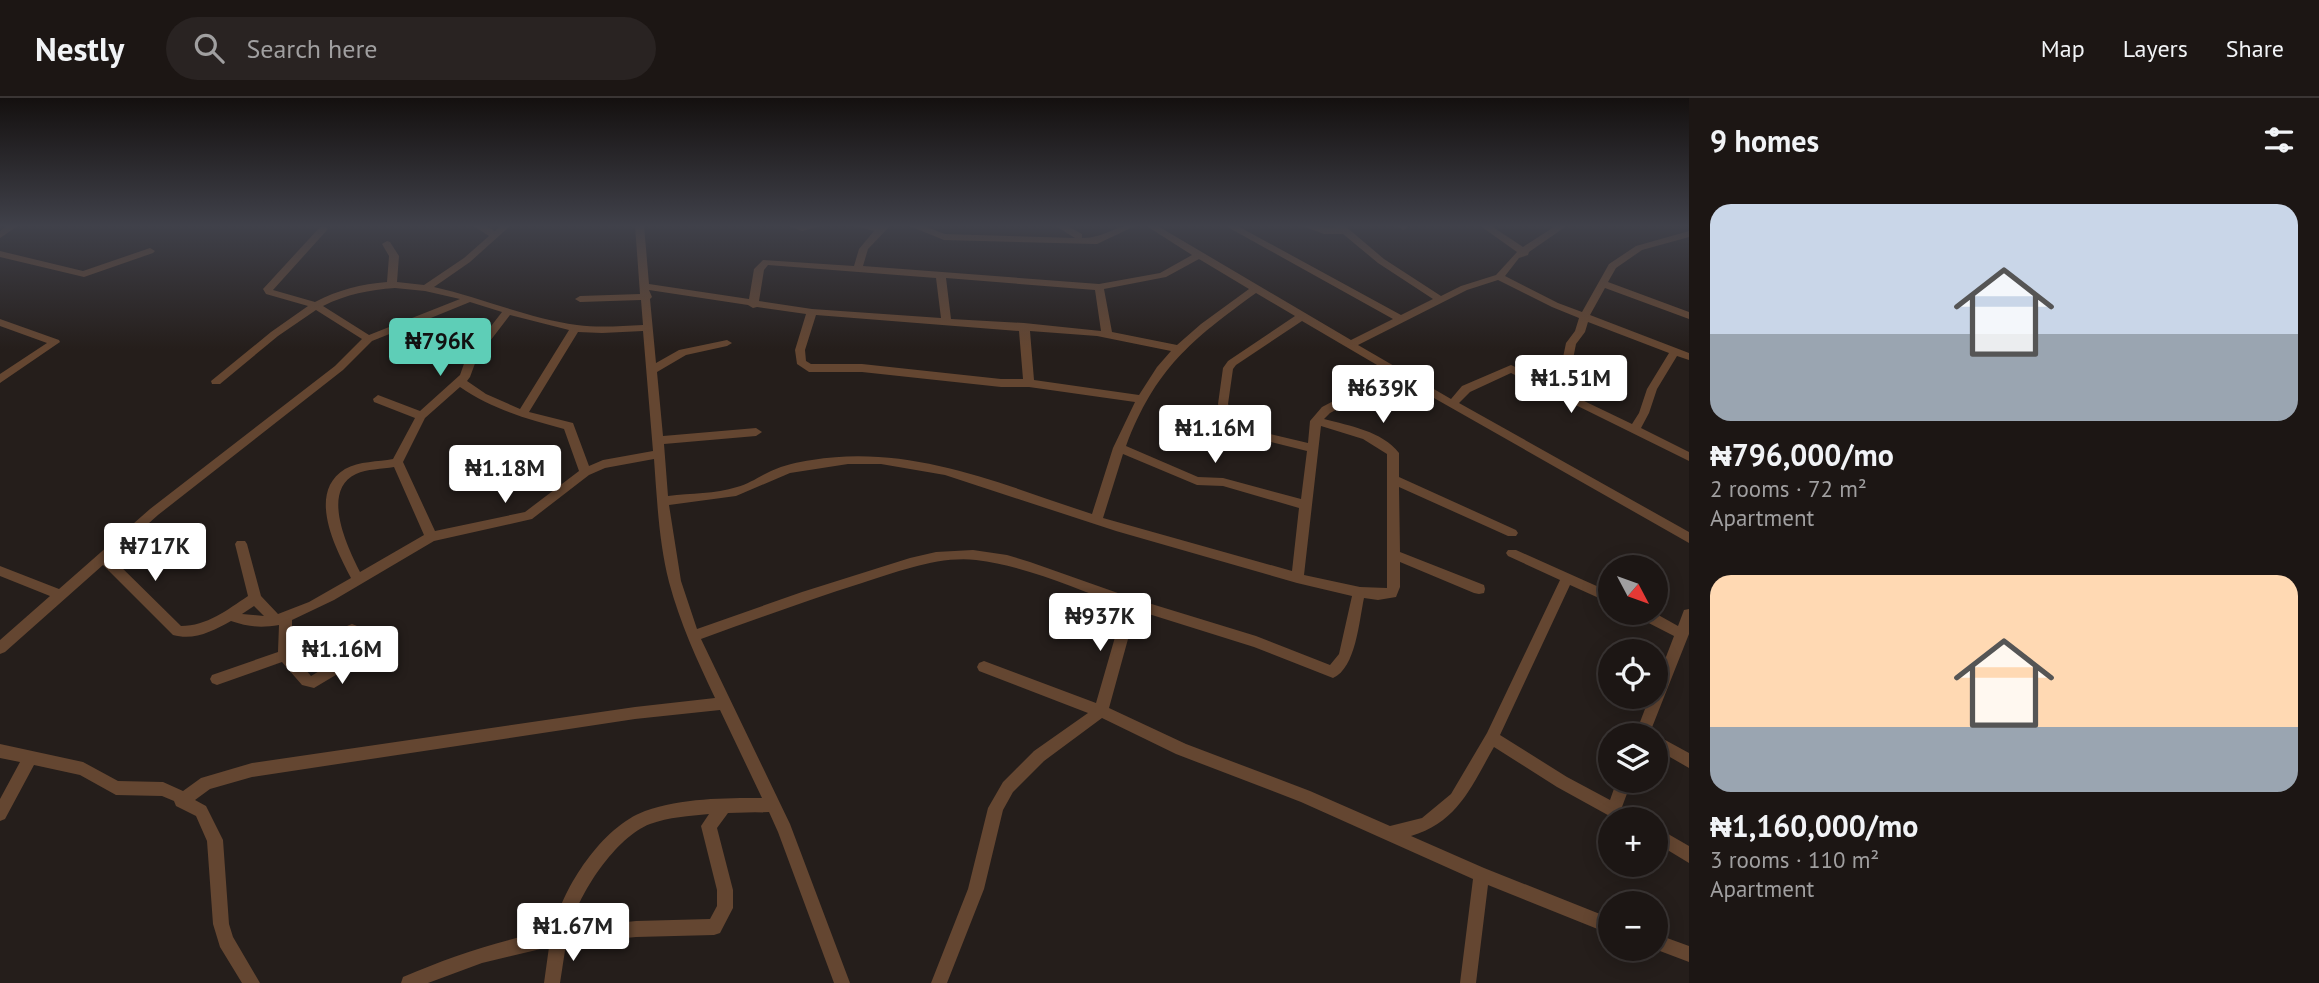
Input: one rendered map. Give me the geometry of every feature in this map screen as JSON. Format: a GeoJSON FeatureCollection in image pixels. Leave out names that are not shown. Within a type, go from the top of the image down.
{"type":"FeatureCollection","features":[{"type":"Feature","properties":{"kind":"street"},"geometry":{"type":"LineString","coordinates":[[52,266],[84,274],[106,266]]}},
{"type":"Feature","properties":{"kind":"street"},"geometry":{"type":"LineString","coordinates":[[289,266],[268,289],[272,295],[315,305],[368,339]]}},
{"type":"Feature","properties":{"kind":"street"},"geometry":{"type":"LineString","coordinates":[[392,284],[393,266]]}},
{"type":"Feature","properties":{"kind":"street"},"geometry":{"type":"LineString","coordinates":[[426,288],[458,266]]}},
{"type":"Feature","properties":{"kind":"street"},"geometry":{"type":"LineString","coordinates":[[643,266],[663,501],[673,570],[693,636],[774,805],[844,983]]}},
{"type":"Feature","properties":{"kind":"street"},"geometry":{"type":"LineString","coordinates":[[753,305],[761,266]]}},
{"type":"Feature","properties":{"kind":"street"},"geometry":{"type":"LineString","coordinates":[[817,266],[1099,287],[1163,275],[1179,266]]}},
{"type":"Feature","properties":{"kind":"street"},"geometry":{"type":"LineString","coordinates":[[1218,266],[1396,373],[1689,538]]}},
{"type":"Feature","properties":{"kind":"street"},"geometry":{"type":"LineString","coordinates":[[1304,266],[1402,320]]}},
{"type":"Feature","properties":{"kind":"street"},"geometry":{"type":"LineString","coordinates":[[1389,266],[1441,300]]}},
{"type":"Feature","properties":{"kind":"street"},"geometry":{"type":"LineString","coordinates":[[1350,345],[1441,300],[1499,277],[1507,266]]}},
{"type":"Feature","properties":{"kind":"street"},"geometry":{"type":"LineString","coordinates":[[1549,386],[1565,374],[1571,343],[1612,266]]}},
{"type":"Feature","properties":{"kind":"street"},"geometry":{"type":"LineString","coordinates":[[941,276],[946,322]]}},
{"type":"Feature","properties":{"kind":"street"},"geometry":{"type":"LineString","coordinates":[[1499,277],[1586,318],[1689,357]]}},
{"type":"Feature","properties":{"kind":"street"},"geometry":{"type":"LineString","coordinates":[[216,381],[315,305],[346,291],[392,284],[426,288],[507,312],[575,328],[648,328]]}},
{"type":"Feature","properties":{"kind":"street"},"geometry":{"type":"LineString","coordinates":[[1603,284],[1689,316]]}},
{"type":"Feature","properties":{"kind":"street"},"geometry":{"type":"LineString","coordinates":[[1099,287],[1107,335]]}},
{"type":"Feature","properties":{"kind":"street"},"geometry":{"type":"LineString","coordinates":[[1096,520],[1119,448],[1140,399],[1160,370],[1181,349],[1255,289]]}},
{"type":"Feature","properties":{"kind":"street"},"geometry":{"type":"LineString","coordinates":[[580,299],[646,291],[812,312],[1024,326],[1107,335],[1181,349]]}},
{"type":"Feature","properties":{"kind":"street"},"geometry":{"type":"LineString","coordinates":[[0,648],[214,463],[339,368],[368,339],[467,300]]}},
{"type":"Feature","properties":{"kind":"street"},"geometry":{"type":"LineString","coordinates":[[397,462],[421,416],[460,382],[472,357],[507,312]]}},
{"type":"Feature","properties":{"kind":"street"},"geometry":{"type":"LineString","coordinates":[[812,312],[800,350],[801,362],[809,368],[862,368],[1000,383],[1029,383],[1140,399]]}},
{"type":"Feature","properties":{"kind":"street"},"geometry":{"type":"LineString","coordinates":[[1301,317],[1232,363],[1228,368],[1223,404],[1228,417],[1248,430],[1310,448]]}},
{"type":"Feature","properties":{"kind":"street"},"geometry":{"type":"LineString","coordinates":[[412,321],[472,357]]}},
{"type":"Feature","properties":{"kind":"street"},"geometry":{"type":"LineString","coordinates":[[0,322],[55,342],[0,379]]}},
{"type":"Feature","properties":{"kind":"street"},"geometry":{"type":"LineString","coordinates":[[1024,326],[1029,383]]}},
{"type":"Feature","properties":{"kind":"street"},"geometry":{"type":"LineString","coordinates":[[522,414],[575,328]]}},
{"type":"Feature","properties":{"kind":"street"},"geometry":{"type":"LineString","coordinates":[[652,370],[683,352],[727,342]]}},
{"type":"Feature","properties":{"kind":"street"},"geometry":{"type":"LineString","coordinates":[[1634,429],[1644,413],[1652,389],[1675,352]]}},
{"type":"Feature","properties":{"kind":"street"},"geometry":{"type":"LineString","coordinates":[[1452,404],[1466,389],[1508,369],[1549,386],[1689,457]]}},
{"type":"Feature","properties":{"kind":"street"},"geometry":{"type":"LineString","coordinates":[[1297,578],[1315,421],[1326,410],[1396,373]]}},
{"type":"Feature","properties":{"kind":"street"},"geometry":{"type":"LineString","coordinates":[[460,382],[482,397],[522,414],[569,426],[585,472]]}},
{"type":"Feature","properties":{"kind":"street"},"geometry":{"type":"LineString","coordinates":[[378,399],[421,416]]}},
{"type":"Feature","properties":{"kind":"street"},"geometry":{"type":"LineString","coordinates":[[663,501],[738,491],[778,473],[815,463],[887,460],[931,466],[995,484],[1096,520],[1297,578],[1359,594],[1391,593],[1394,587],[1393,453],[1384,444],[1365,435],[1315,421]]}},
{"type":"Feature","properties":{"kind":"street"},"geometry":{"type":"LineString","coordinates":[[230,615],[258,622],[281,618],[358,580],[431,537],[528,516],[585,472],[603,464],[658,447],[756,432]]}},
{"type":"Feature","properties":{"kind":"street"},"geometry":{"type":"LineString","coordinates":[[1119,448],[1197,481],[1223,482],[1304,505]]}},
{"type":"Feature","properties":{"kind":"street"},"geometry":{"type":"LineString","coordinates":[[397,462],[431,537]]}},
{"type":"Feature","properties":{"kind":"street"},"geometry":{"type":"LineString","coordinates":[[358,580],[332,519],[331,498],[347,473],[397,462]]}},
{"type":"Feature","properties":{"kind":"street"},"geometry":{"type":"LineString","coordinates":[[1395,480],[1512,533]]}},
{"type":"Feature","properties":{"kind":"street"},"geometry":{"type":"LineString","coordinates":[[241,544],[255,598],[281,618],[285,655],[307,681],[314,682],[361,653],[363,649],[352,630]]}},
{"type":"Feature","properties":{"kind":"street"},"geometry":{"type":"LineString","coordinates":[[1512,553],[1598,592]]}},
{"type":"Feature","properties":{"kind":"street"},"geometry":{"type":"LineString","coordinates":[[1394,554],[1479,589]]}},
{"type":"Feature","properties":{"kind":"street"},"geometry":{"type":"LineString","coordinates":[[693,636],[813,593],[910,563],[953,555],[1007,560],[1131,604],[1256,642],[1333,672],[1345,656],[1359,594]]}},
{"type":"Feature","properties":{"kind":"street"},"geometry":{"type":"LineString","coordinates":[[103,557],[178,631],[200,631],[255,598]]}},
{"type":"Feature","properties":{"kind":"street"},"geometry":{"type":"LineString","coordinates":[[0,571],[61,596]]}},
{"type":"Feature","properties":{"kind":"street"},"geometry":{"type":"LineString","coordinates":[[1390,834],[1426,824],[1442,813],[1469,779],[1492,738],[1567,578]]}},
{"type":"Feature","properties":{"kind":"street"},"geometry":{"type":"LineString","coordinates":[[939,983],[976,889],[996,808],[1008,788],[1039,756],[1101,711],[1131,604]]}},
{"type":"Feature","properties":{"kind":"street"},"geometry":{"type":"LineString","coordinates":[[1647,723],[1689,614]]}},
{"type":"Feature","properties":{"kind":"street"},"geometry":{"type":"LineString","coordinates":[[1665,625],[1682,634]]}},
{"type":"Feature","properties":{"kind":"street"},"geometry":{"type":"LineString","coordinates":[[217,679],[285,655]]}},
{"type":"Feature","properties":{"kind":"street"},"geometry":{"type":"LineString","coordinates":[[985,667],[1101,711],[1181,749],[1305,796],[1481,875],[1598,921]]}},
{"type":"Feature","properties":{"kind":"street"},"geometry":{"type":"LineString","coordinates":[[181,801],[206,783],[252,769],[635,713],[726,703]]}},
{"type":"Feature","properties":{"kind":"street"},"geometry":{"type":"LineString","coordinates":[[1492,738],[1562,782],[1610,807]]}},
{"type":"Feature","properties":{"kind":"street"},"geometry":{"type":"LineString","coordinates":[[1668,749],[1689,761]]}},
{"type":"Feature","properties":{"kind":"street"},"geometry":{"type":"LineString","coordinates":[[0,751],[83,769],[116,788],[163,789],[180,796],[181,801],[201,811],[215,840],[221,924],[226,941],[252,983]]}},
{"type":"Feature","properties":{"kind":"street"},"geometry":{"type":"LineString","coordinates":[[0,814],[30,758]]}},
{"type":"Feature","properties":{"kind":"street"},"geometry":{"type":"LineString","coordinates":[[552,983],[557,940],[571,895],[583,876],[629,828],[646,818],[723,807],[774,805]]}},
{"type":"Feature","properties":{"kind":"street"},"geometry":{"type":"LineString","coordinates":[[409,983],[512,944],[557,940],[635,926],[713,927],[725,908],[725,890],[709,826],[723,807]]}},
{"type":"Feature","properties":{"kind":"street"},"geometry":{"type":"LineString","coordinates":[[1668,842],[1689,855]]}},
{"type":"Feature","properties":{"kind":"street"},"geometry":{"type":"LineString","coordinates":[[1468,983],[1481,875]]}},
{"type":"Feature","properties":{"kind":"street"},"geometry":{"type":"LineString","coordinates":[[1668,946],[1689,954]]}}]}
